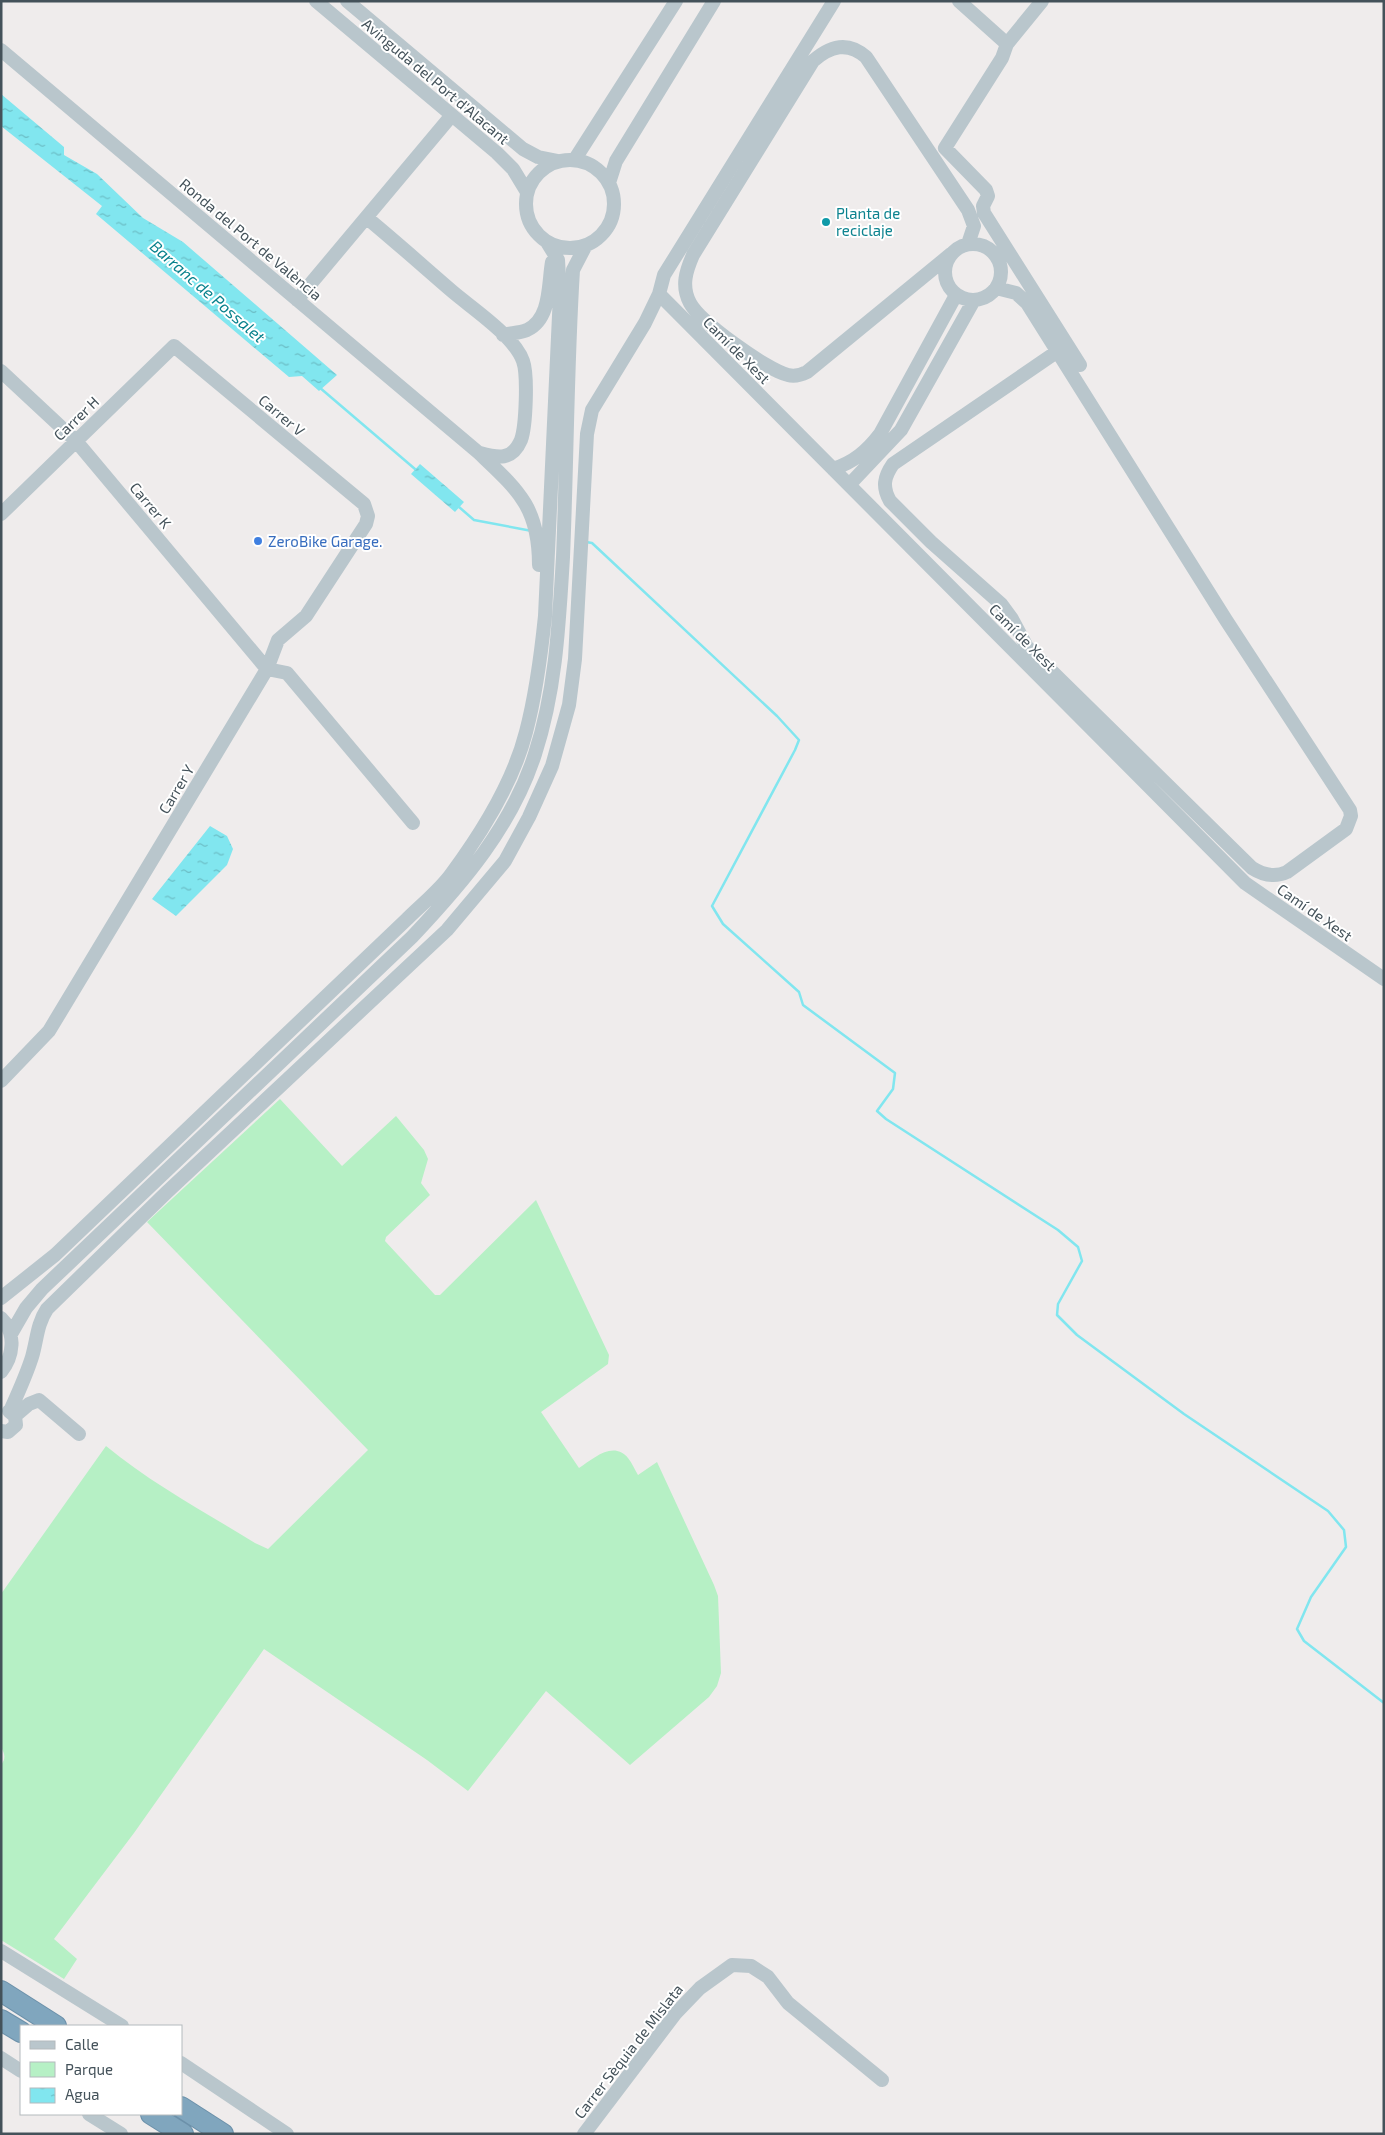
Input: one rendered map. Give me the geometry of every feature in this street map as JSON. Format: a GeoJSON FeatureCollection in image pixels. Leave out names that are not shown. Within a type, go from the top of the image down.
{"type":"FeatureCollection","features":[{"type":"Feature","properties":{"kind":"highway"},"geometry":{"type":"LineString","coordinates":[[1,1991],[54,2025]]}},
{"type":"Feature","properties":{"kind":"highway"},"geometry":{"type":"LineString","coordinates":[[1,2020],[20,2031]]}},
{"type":"Feature","properties":{"kind":"highway"},"geometry":{"type":"LineString","coordinates":[[182,2108],[223,2134]]}},
{"type":"Feature","properties":{"kind":"highway"},"geometry":{"type":"LineString","coordinates":[[153,2115],[183,2134]]}},
{"type":"Feature","properties":{"kind":"street","name":"Avinguda del Port d'Alacant"},"geometry":{"type":"LineString","coordinates":[[316,1],[497,153],[513,169],[527,192]]}},
{"type":"Feature","properties":{"kind":"street","name":"Avinguda del Port d'Alacant"},"geometry":{"type":"LineString","coordinates":[[348,1],[523,149],[538,157],[558,161]]}},
{"type":"Feature","properties":{"kind":"street"},"geometry":{"type":"LineString","coordinates":[[609,183],[616,161],[714,1]]}},
{"type":"Feature","properties":{"kind":"street"},"geometry":{"type":"LineString","coordinates":[[6,1411],[28,1370],[38,1336],[39,1321],[47,1309],[167,1192],[447,930],[505,861],[529,817],[552,766],[569,705],[575,659],[587,434],[592,410],[646,323],[659,294],[664,275],[834,1]]}},
{"type":"Feature","properties":{"kind":"street"},"geometry":{"type":"LineString","coordinates":[[958,1],[1007,44]]}},
{"type":"Feature","properties":{"kind":"street"},"geometry":{"type":"LineString","coordinates":[[1042,1],[1007,44],[1002,58],[945,148],[986,190],[988,196],[983,206],[984,213],[1080,365]]}},
{"type":"Feature","properties":{"kind":"street"},"geometry":{"type":"LineString","coordinates":[[575,159],[671,3]]}},
{"type":"Feature","properties":{"kind":"street"},"geometry":{"type":"LineString","coordinates":[[968,244],[974,226],[968,210],[866,57],[851,47],[835,47],[824,52],[813,61],[693,255],[686,271],[685,287],[690,303],[705,321],[724,337],[779,371],[796,376],[807,372],[924,278],[933,267],[962,246],[968,244],[985,247],[1010,271],[1026,296],[1028,303],[1058,351],[1226,620],[1350,810],[1351,816],[1346,830],[1287,872],[1280,875],[1269,875],[1260,873],[1252,868],[1027,647],[1012,619],[1001,604],[931,542],[890,501],[885,492],[886,473],[893,464],[1058,351]]}},
{"type":"Feature","properties":{"kind":"street","name":"Ronda del Port de València"},"geometry":{"type":"LineString","coordinates":[[1,50],[479,453],[512,484],[523,498],[533,521],[539,548],[539,606],[530,687],[522,723],[478,833]]}},
{"type":"Feature","properties":{"kind":"street"},"geometry":{"type":"LineString","coordinates":[[297,300],[452,115]]}},
{"type":"Feature","properties":{"kind":"street"},"geometry":{"type":"LineString","coordinates":[[1,1298],[55,1255],[407,919],[451,874],[478,833],[507,782],[526,734],[540,668],[545,616],[560,294],[558,260],[538,235],[527,216],[527,192],[536,175],[550,164],[575,159],[593,165],[606,177],[614,194],[612,220],[604,233],[594,242],[570,248],[550,248]]}},
{"type":"Feature","properties":{"kind":"street"},"geometry":{"type":"LineString","coordinates":[[924,278],[932,277],[962,298],[974,300],[987,297],[996,288],[1000,276],[997,259],[990,241],[976,217],[968,210]]}},
{"type":"Feature","properties":{"kind":"street"},"geometry":{"type":"LineString","coordinates":[[367,218],[503,335],[522,360],[525,375],[524,430],[520,441],[515,450],[506,456],[498,458],[479,453]]}},
{"type":"Feature","properties":{"kind":"street"},"geometry":{"type":"LineString","coordinates":[[11,1334],[26,1308],[42,1289],[412,937],[460,886],[482,858],[506,819],[535,755],[547,712],[556,657],[566,486],[573,270],[586,245]]}},
{"type":"Feature","properties":{"kind":"street"},"geometry":{"type":"LineString","coordinates":[[503,335],[525,330],[535,325],[540,318],[546,301],[550,248]]}},
{"type":"Feature","properties":{"kind":"street"},"geometry":{"type":"LineString","coordinates":[[951,254],[945,266],[945,279],[952,290]]}},
{"type":"Feature","properties":{"kind":"street"},"geometry":{"type":"LineString","coordinates":[[996,288],[1016,293],[1028,303]]}},
{"type":"Feature","properties":{"kind":"street"},"geometry":{"type":"LineString","coordinates":[[833,469],[856,460],[880,434],[952,290]]}},
{"type":"Feature","properties":{"kind":"street","name":"Camí de Xest"},"geometry":{"type":"LineString","coordinates":[[659,294],[1246,883],[1384,979]]}},
{"type":"Feature","properties":{"kind":"street"},"geometry":{"type":"LineString","coordinates":[[849,485],[901,430],[974,300]]}},
{"type":"Feature","properties":{"kind":"street","name":"Carrer H"},"geometry":{"type":"LineString","coordinates":[[1,514],[174,346]]}},
{"type":"Feature","properties":{"kind":"street","name":"Carrer V"},"geometry":{"type":"LineString","coordinates":[[174,346],[364,504],[368,510]]}},
{"type":"Feature","properties":{"kind":"street","name":"Carrer K"},"geometry":{"type":"LineString","coordinates":[[1,371],[76,441],[267,669]]}},
{"type":"Feature","properties":{"kind":"street","name":"Carrer Y"},"geometry":{"type":"LineString","coordinates":[[1,1081],[49,1031],[267,669],[278,640],[306,616],[366,524],[368,510]]}},
{"type":"Feature","properties":{"kind":"street"},"geometry":{"type":"LineString","coordinates":[[267,669],[287,673],[414,823]]}},
{"type":"Feature","properties":{"kind":"street"},"geometry":{"type":"LineString","coordinates":[[1,1318],[11,1334],[12,1348],[8,1363],[1,1372]]}},
{"type":"Feature","properties":{"kind":"street"},"geometry":{"type":"LineString","coordinates":[[6,1411],[40,1400],[79,1434]]}},
{"type":"Feature","properties":{"kind":"street"},"geometry":{"type":"LineString","coordinates":[[1,1431],[8,1432],[14,1428],[16,1421],[6,1411]]}},
{"type":"Feature","properties":{"kind":"street"},"geometry":{"type":"LineString","coordinates":[[1,1951],[120,2025]]}},
{"type":"Feature","properties":{"kind":"street","name":"Carrer Sèquia de Mislata"},"geometry":{"type":"LineString","coordinates":[[584,2134],[664,2028],[700,1988],[732,1966],[751,1966],[768,1977],[788,2003],[882,2080]]}},
{"type":"Feature","properties":{"kind":"street"},"geometry":{"type":"LineString","coordinates":[[1,2058],[20,2070]]}},
{"type":"Feature","properties":{"kind":"street"},"geometry":{"type":"LineString","coordinates":[[182,2065],[287,2134]]}},
{"type":"Feature","properties":{"kind":"street"},"geometry":{"type":"LineString","coordinates":[[91,2115],[121,2134]]}},
{"type":"Feature","properties":{"kind":"green space"},"geometry":{"type":"Polygon","coordinates":[[[280,1099],[342,1166],[396,1116],[424,1150],[428,1159],[421,1183],[430,1195],[386,1237],[385,1241],[435,1295],[440,1295],[536,1200],[609,1355],[608,1364],[541,1412],[579,1468],[597,1456],[610,1451],[622,1453],[628,1458],[638,1475],[657,1462],[718,1596],[721,1673],[717,1686],[709,1697],[630,1765],[546,1691],[468,1791],[427,1760],[264,1649],[134,1833],[54,1939],[77,1959],[64,1979],[1,1940],[1,1765],[4,1761],[4,1756],[1,1747],[1,1594],[106,1446],[160,1485],[268,1549],[368,1450],[147,1222],[280,1099]]]}},
{"type":"Feature","properties":{"kind":"water"},"geometry":{"type":"Polygon","coordinates":[[[1,94],[64,147],[64,155],[97,174],[143,218],[183,242],[337,375],[319,391],[302,376],[289,377],[96,214],[102,206],[1,126],[1,94]]]}},
{"type":"Feature","properties":{"kind":"water"},"geometry":{"type":"Polygon","coordinates":[[[420,464],[464,502],[455,512],[411,474],[420,464]]]}},
{"type":"Feature","properties":{"kind":"water"},"geometry":{"type":"Polygon","coordinates":[[[210,826],[227,836],[233,849],[227,865],[176,916],[152,899],[210,826]]]}},
{"type":"Feature","properties":{"kind":"waterway","name":"Barranc de Possalet"},"geometry":{"type":"LineString","coordinates":[[319,387],[415,469]]}},
{"type":"Feature","properties":{"kind":"waterway"},"geometry":{"type":"LineString","coordinates":[[459,507],[474,520],[532,531]]}},
{"type":"Feature","properties":{"kind":"waterway"},"geometry":{"type":"LineString","coordinates":[[586,542],[592,543],[777,716],[799,740],[712,906],[723,924],[799,992],[803,1005],[895,1073],[893,1089],[877,1111],[886,1119],[1058,1230],[1078,1247],[1082,1261],[1058,1304],[1057,1315],[1077,1335],[1184,1414],[1328,1511],[1344,1530],[1346,1547],[1311,1597],[1297,1629],[1304,1641],[1384,1703]]}},
{"type":"Feature","properties":{"kind":"place","name":"Planta de reciclaje"},"geometry":{"type":"Point","coordinates":[826,222]}},
{"type":"Feature","properties":{"kind":"place","name":"ZeroBike Garage."},"geometry":{"type":"Point","coordinates":[258,541]}}]}
